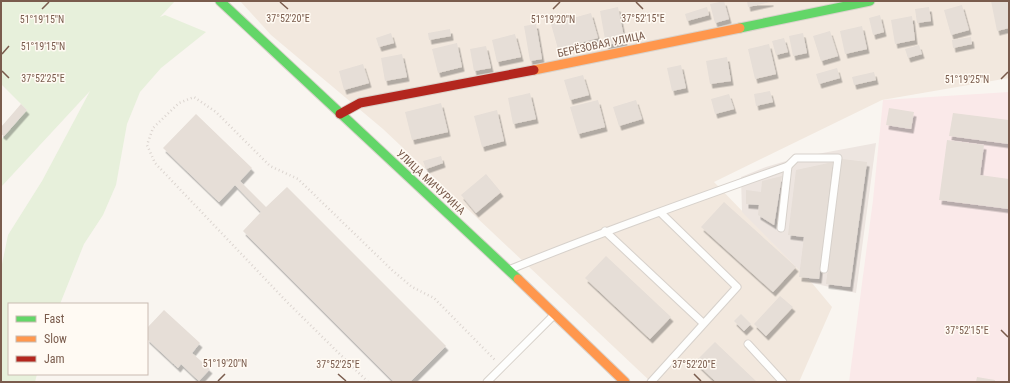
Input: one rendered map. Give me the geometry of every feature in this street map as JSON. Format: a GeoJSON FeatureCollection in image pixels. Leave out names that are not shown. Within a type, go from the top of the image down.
{"type":"FeatureCollection","features":[{"type":"Feature","properties":{"kind":"street","name":"УЛИЦА МИЧУРИНА"},"geometry":{"type":"LineString","coordinates":[[220,1],[509,270],[625,382]]}},
{"type":"Feature","properties":{"kind":"street","name":"БЕРЁЗОВАЯ УЛИЦА"},"geometry":{"type":"LineString","coordinates":[[340,114],[360,103],[554,66],[870,1]]}},
{"type":"Feature","properties":{"kind":"lane"},"geometry":{"type":"LineString","coordinates":[[509,270],[605,231],[661,213],[788,166],[796,158],[838,158],[824,269]]}},
{"type":"Feature","properties":{"kind":"lane"},"geometry":{"type":"LineString","coordinates":[[781,228],[788,166]]}},
{"type":"Feature","properties":{"kind":"lane"},"geometry":{"type":"LineString","coordinates":[[651,382],[737,287],[661,213]]}},
{"type":"Feature","properties":{"kind":"lane"},"geometry":{"type":"LineString","coordinates":[[605,231],[703,323]]}},
{"type":"Feature","properties":{"kind":"lane"},"geometry":{"type":"LineString","coordinates":[[486,382],[554,315]]}},
{"type":"Feature","properties":{"kind":"lane"},"geometry":{"type":"LineString","coordinates":[[748,344],[783,382]]}},
{"type":"Feature","properties":{"kind":"path"},"geometry":{"type":"LineString","coordinates":[[368,382],[287,302],[155,163],[147,145],[153,128],[179,103],[194,97],[216,112],[270,166],[298,178],[392,270],[412,287],[434,298],[502,367]]}},
{"type":"Feature","properties":{"kind":"shaded area"},"geometry":{"type":"Polygon","coordinates":[[[240,1],[1009,1],[1009,78],[882,100],[714,182],[812,283],[832,307],[799,382],[651,382],[383,129],[271,35],[240,1]]]}},
{"type":"Feature","properties":{"kind":"shaded area"},"geometry":{"type":"Polygon","coordinates":[[[1009,92],[1009,382],[849,382],[873,200],[883,100],[1009,92]]]}},
{"type":"Feature","properties":{"kind":"shaded area"},"geometry":{"type":"Polygon","coordinates":[[[876,143],[856,293],[812,283],[742,212],[741,177],[766,167],[796,158],[876,143]]]}},
{"type":"Feature","properties":{"kind":"green space"},"geometry":{"type":"Polygon","coordinates":[[[1,1],[175,1],[160,17],[165,15],[206,32],[161,68],[140,92],[127,124],[116,185],[103,215],[84,244],[60,303],[8,303],[8,375],[37,375],[35,382],[1,382],[1,269],[8,235],[42,181],[90,91],[1,187],[1,140],[27,110],[1,84],[1,1]]]}},
{"type":"Feature","properties":{"kind":"building"},"geometry":{"type":"Polygon","coordinates":[[[724,1],[729,19],[715,23],[710,4],[724,1]]]}},
{"type":"Feature","properties":{"kind":"building"},"geometry":{"type":"Polygon","coordinates":[[[747,1],[771,1],[771,2],[748,7],[747,1]]]}},
{"type":"Feature","properties":{"kind":"building"},"geometry":{"type":"Polygon","coordinates":[[[991,1],[1009,1],[1009,28],[997,31],[991,1]]]}},
{"type":"Feature","properties":{"kind":"building"},"geometry":{"type":"Polygon","coordinates":[[[962,5],[969,30],[951,35],[944,10],[962,5]]]}},
{"type":"Feature","properties":{"kind":"building"},"geometry":{"type":"Polygon","coordinates":[[[618,7],[625,42],[606,45],[600,11],[618,7]]]}},
{"type":"Feature","properties":{"kind":"building"},"geometry":{"type":"Polygon","coordinates":[[[707,7],[709,15],[687,21],[685,14],[707,7]]]}},
{"type":"Feature","properties":{"kind":"building"},"geometry":{"type":"Polygon","coordinates":[[[929,7],[931,21],[917,23],[915,9],[929,7]]]}},
{"type":"Feature","properties":{"kind":"building"},"geometry":{"type":"Polygon","coordinates":[[[591,13],[598,38],[558,49],[551,24],[591,13]]]}},
{"type":"Feature","properties":{"kind":"building"},"geometry":{"type":"Polygon","coordinates":[[[880,15],[884,32],[873,35],[869,18],[880,15]]]}},
{"type":"Feature","properties":{"kind":"building"},"geometry":{"type":"Polygon","coordinates":[[[912,16],[915,40],[895,44],[891,20],[912,16]]]}},
{"type":"Feature","properties":{"kind":"building"},"geometry":{"type":"Polygon","coordinates":[[[536,24],[542,59],[530,61],[524,26],[536,24]]]}},
{"type":"Feature","properties":{"kind":"building"},"geometry":{"type":"Polygon","coordinates":[[[862,26],[867,49],[845,54],[840,31],[862,26]]]}},
{"type":"Feature","properties":{"kind":"building"},"geometry":{"type":"Polygon","coordinates":[[[450,29],[451,36],[429,40],[428,33],[450,29]]]}},
{"type":"Feature","properties":{"kind":"building"},"geometry":{"type":"Polygon","coordinates":[[[830,31],[838,56],[821,61],[813,36],[830,31]]]}},
{"type":"Feature","properties":{"kind":"building"},"geometry":{"type":"Polygon","coordinates":[[[391,33],[394,43],[379,47],[376,38],[391,33]]]}},
{"type":"Feature","properties":{"kind":"building"},"geometry":{"type":"Polygon","coordinates":[[[803,33],[807,53],[793,56],[789,36],[803,33]]]}},
{"type":"Feature","properties":{"kind":"building"},"geometry":{"type":"Polygon","coordinates":[[[515,34],[521,57],[497,62],[492,40],[515,34]]]}},
{"type":"Feature","properties":{"kind":"building"},"geometry":{"type":"Polygon","coordinates":[[[971,37],[972,44],[953,48],[952,40],[971,37]]]}},
{"type":"Feature","properties":{"kind":"building"},"geometry":{"type":"Polygon","coordinates":[[[784,38],[788,52],[776,55],[772,41],[784,38]]]}},
{"type":"Feature","properties":{"kind":"building"},"geometry":{"type":"Polygon","coordinates":[[[457,43],[462,67],[438,73],[432,49],[457,43]]]}},
{"type":"Feature","properties":{"kind":"building"},"geometry":{"type":"Polygon","coordinates":[[[769,44],[776,74],[755,79],[748,49],[769,44]]]}},
{"type":"Feature","properties":{"kind":"building"},"geometry":{"type":"Polygon","coordinates":[[[919,45],[922,54],[908,58],[905,49],[919,45]]]}},
{"type":"Feature","properties":{"kind":"building"},"geometry":{"type":"Polygon","coordinates":[[[486,46],[491,68],[474,71],[470,49],[486,46]]]}},
{"type":"Feature","properties":{"kind":"building"},"geometry":{"type":"Polygon","coordinates":[[[402,54],[407,77],[385,81],[381,58],[402,54]]]}},
{"type":"Feature","properties":{"kind":"building"},"geometry":{"type":"Polygon","coordinates":[[[727,57],[731,81],[710,84],[706,61],[727,57]]]}},
{"type":"Feature","properties":{"kind":"building"},"geometry":{"type":"Polygon","coordinates":[[[363,64],[369,83],[344,90],[339,71],[363,64]]]}},
{"type":"Feature","properties":{"kind":"building"},"geometry":{"type":"Polygon","coordinates":[[[681,65],[686,88],[672,91],[667,68],[681,65]]]}},
{"type":"Feature","properties":{"kind":"building"},"geometry":{"type":"Polygon","coordinates":[[[837,68],[840,78],[819,84],[816,74],[837,68]]]}},
{"type":"Feature","properties":{"kind":"building"},"geometry":{"type":"Polygon","coordinates":[[[874,72],[876,80],[854,85],[852,77],[874,72]]]}},
{"type":"Feature","properties":{"kind":"building"},"geometry":{"type":"Polygon","coordinates":[[[583,75],[589,95],[570,100],[564,80],[583,75]]]}},
{"type":"Feature","properties":{"kind":"building"},"geometry":{"type":"Polygon","coordinates":[[[770,91],[773,102],[756,106],[754,94],[770,91]]]}},
{"type":"Feature","properties":{"kind":"building"},"geometry":{"type":"Polygon","coordinates":[[[530,93],[536,119],[513,124],[508,98],[530,93]]]}},
{"type":"Feature","properties":{"kind":"building"},"geometry":{"type":"Polygon","coordinates":[[[729,94],[734,109],[715,114],[711,99],[729,94]]]}},
{"type":"Feature","properties":{"kind":"building"},"geometry":{"type":"Polygon","coordinates":[[[598,100],[605,127],[578,134],[570,107],[598,100]]]}},
{"type":"Feature","properties":{"kind":"building"},"geometry":{"type":"Polygon","coordinates":[[[636,100],[642,119],[619,126],[613,107],[636,100]]]}},
{"type":"Feature","properties":{"kind":"building"},"geometry":{"type":"Polygon","coordinates":[[[441,103],[448,132],[412,140],[405,112],[441,103]]]}},
{"type":"Feature","properties":{"kind":"building"},"geometry":{"type":"Polygon","coordinates":[[[21,104],[27,110],[4,136],[1,134],[1,127],[21,104]]]}},
{"type":"Feature","properties":{"kind":"building"},"geometry":{"type":"Polygon","coordinates":[[[889,108],[914,112],[911,129],[886,125],[889,108]]]}},
{"type":"Feature","properties":{"kind":"building"},"geometry":{"type":"Polygon","coordinates":[[[497,110],[504,141],[482,147],[474,116],[497,110]]]}},
{"type":"Feature","properties":{"kind":"building"},"geometry":{"type":"Polygon","coordinates":[[[953,113],[1009,120],[1009,144],[949,136],[953,113]]]}},
{"type":"Feature","properties":{"kind":"building"},"geometry":{"type":"Polygon","coordinates":[[[196,114],[252,168],[240,181],[266,207],[287,187],[446,346],[410,382],[394,382],[243,231],[261,212],[235,185],[219,202],[163,148],[196,114]]]}},
{"type":"Feature","properties":{"kind":"building"},"geometry":{"type":"Polygon","coordinates":[[[947,140],[984,145],[980,175],[1009,179],[1009,209],[939,200],[947,140]]]}},
{"type":"Feature","properties":{"kind":"building"},"geometry":{"type":"Polygon","coordinates":[[[441,156],[443,163],[426,169],[423,161],[441,156]]]}},
{"type":"Feature","properties":{"kind":"building"},"geometry":{"type":"Polygon","coordinates":[[[842,159],[867,162],[850,287],[826,284],[842,159]]]}},
{"type":"Feature","properties":{"kind":"building"},"geometry":{"type":"Polygon","coordinates":[[[833,162],[819,279],[799,277],[804,237],[788,235],[796,170],[833,162]]]}},
{"type":"Feature","properties":{"kind":"building"},"geometry":{"type":"Polygon","coordinates":[[[486,174],[501,192],[476,213],[461,195],[486,174]]]}},
{"type":"Feature","properties":{"kind":"building"},"geometry":{"type":"Polygon","coordinates":[[[782,176],[774,225],[758,215],[759,205],[746,204],[746,190],[761,192],[762,181],[782,176]]]}},
{"type":"Feature","properties":{"kind":"building"},"geometry":{"type":"Polygon","coordinates":[[[724,202],[796,267],[773,292],[701,227],[724,202]]]}},
{"type":"Feature","properties":{"kind":"building"},"geometry":{"type":"Polygon","coordinates":[[[606,256],[671,317],[650,339],[585,278],[606,256]]]}},
{"type":"Feature","properties":{"kind":"building"},"geometry":{"type":"Polygon","coordinates":[[[780,296],[793,307],[766,336],[754,324],[780,296]]]}},
{"type":"Feature","properties":{"kind":"building"},"geometry":{"type":"Polygon","coordinates":[[[164,310],[200,343],[192,353],[210,369],[199,381],[181,364],[178,368],[148,340],[148,327],[164,310]]]}},
{"type":"Feature","properties":{"kind":"building"},"geometry":{"type":"Polygon","coordinates":[[[741,314],[751,324],[744,331],[734,321],[741,314]]]}},
{"type":"Feature","properties":{"kind":"building"},"geometry":{"type":"Polygon","coordinates":[[[715,342],[757,382],[716,382],[695,362],[715,342]]]}},
{"type":"Feature","properties":{"kind":"building"},"geometry":{"type":"Polygon","coordinates":[[[977,377],[995,380],[995,382],[976,382],[977,377]]]}},
{"type":"Feature","properties":{"kind":"traffic: fast"},"geometry":{"type":"LineString","coordinates":[[220,1],[518,279]]}},
{"type":"Feature","properties":{"kind":"traffic: fast"},"geometry":{"type":"LineString","coordinates":[[740,28],[870,1]]}},
{"type":"Feature","properties":{"kind":"traffic: slow"},"geometry":{"type":"LineString","coordinates":[[534,70],[740,28]]}},
{"type":"Feature","properties":{"kind":"traffic: slow"},"geometry":{"type":"LineString","coordinates":[[518,279],[625,382]]}},
{"type":"Feature","properties":{"kind":"traffic: jam"},"geometry":{"type":"LineString","coordinates":[[340,114],[360,103],[534,70]]}}]}
